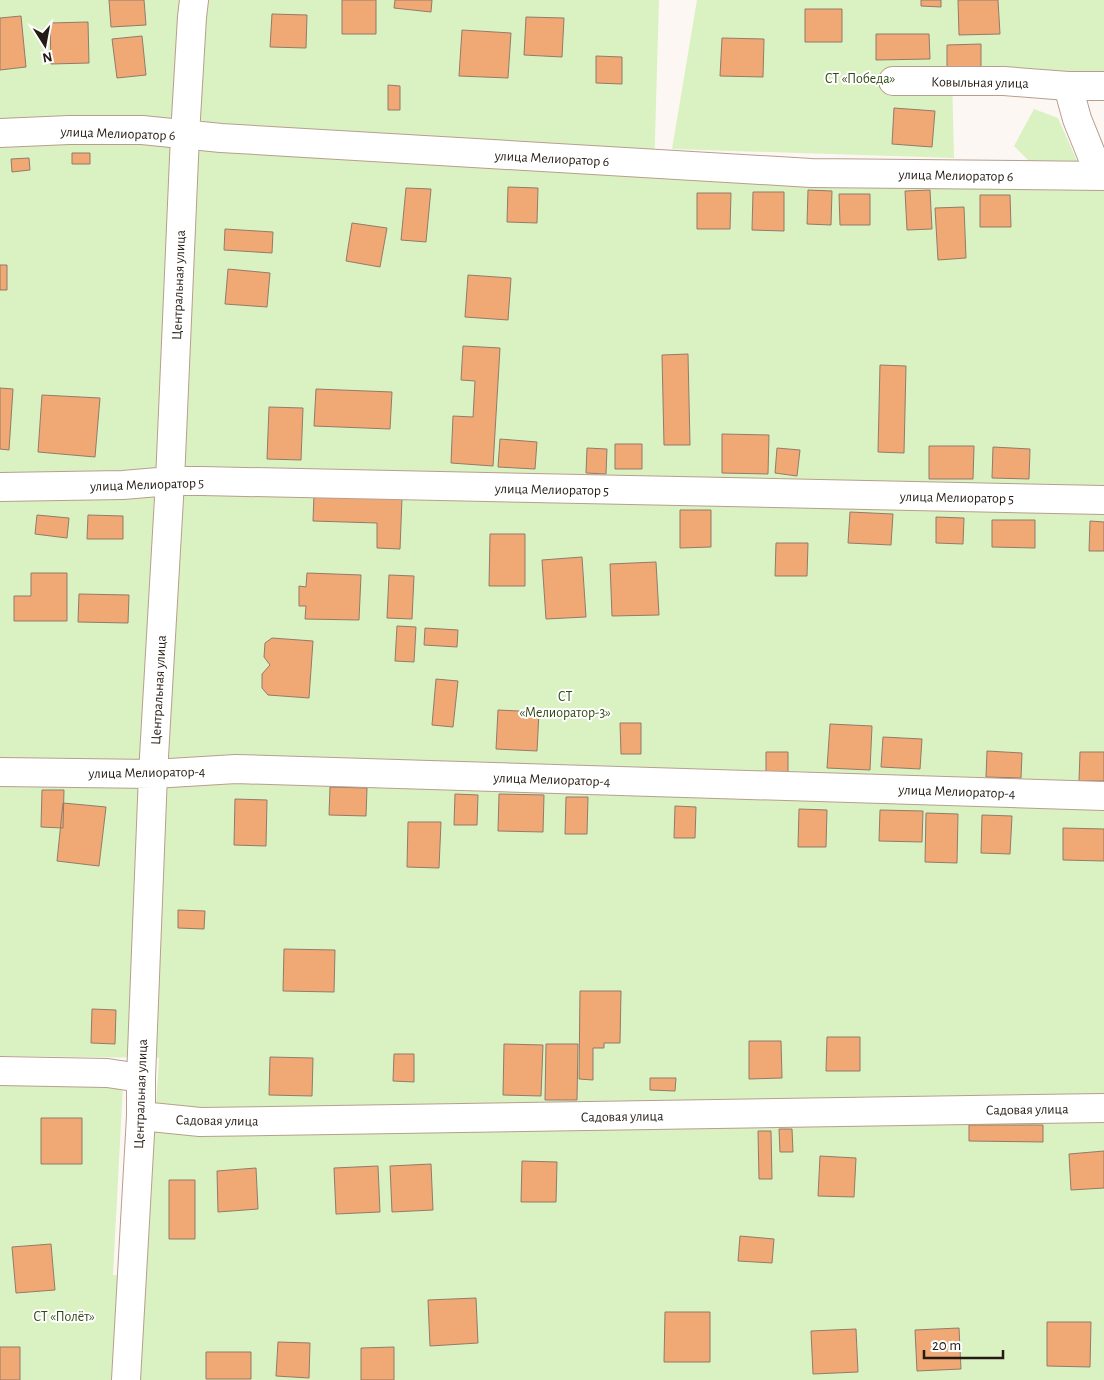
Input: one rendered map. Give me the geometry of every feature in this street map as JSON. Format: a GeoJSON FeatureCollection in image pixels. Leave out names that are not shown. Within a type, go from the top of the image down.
{"type":"FeatureCollection","features":[{"type":"Feature","properties":{"kind":"street","name":"Центральная улица"},"geometry":{"type":"LineString","coordinates":[[126,1380],[140,1116],[153,774],[170,481],[185,134],[194,0]]}},
{"type":"Feature","properties":{"kind":"street","name":"Ковыльная улица"},"geometry":{"type":"LineString","coordinates":[[893,81],[1004,81],[1068,86],[1104,86]]}},
{"type":"Feature","properties":{"kind":"street"},"geometry":{"type":"LineString","coordinates":[[1068,86],[1077,119],[1102,176]]}},
{"type":"Feature","properties":{"kind":"street","name":"улица Мелиоратор 6"},"geometry":{"type":"LineString","coordinates":[[0,133],[68,130],[142,130],[231,139],[811,173],[1102,176]]}},
{"type":"Feature","properties":{"kind":"street","name":"улица Мелиоратор 5"},"geometry":{"type":"LineString","coordinates":[[0,488],[123,486],[170,481],[1104,500]]}},
{"type":"Feature","properties":{"kind":"street","name":"улица Мелиоратор-4"},"geometry":{"type":"LineString","coordinates":[[0,772],[153,774],[236,769],[1104,796]]}},
{"type":"Feature","properties":{"kind":"street"},"geometry":{"type":"LineString","coordinates":[[0,1071],[106,1073],[141,1078]]}},
{"type":"Feature","properties":{"kind":"street","name":"Садовая улица"},"geometry":{"type":"LineString","coordinates":[[140,1116],[200,1122],[1104,1108]]}},
{"type":"Feature","properties":{"kind":"green space","name":"СТ «Мелиоратор-3»"},"geometry":{"type":"Polygon","coordinates":[[[0,0],[659,0],[654,172],[1104,182],[1104,1380],[0,1380],[0,1083],[123,1084],[113,1275],[145,1276],[159,1058],[0,1056],[0,0]]]}},
{"type":"Feature","properties":{"kind":"green space","name":"СТ «Победа»"},"geometry":{"type":"Polygon","coordinates":[[[697,0],[1104,0],[1104,75],[952,74],[954,158],[672,149],[697,0]]]}},
{"type":"Feature","properties":{"kind":"green space"},"geometry":{"type":"Polygon","coordinates":[[[1034,109],[1058,118],[1077,161],[1033,165],[1014,146],[1034,109]]]}},
{"type":"Feature","properties":{"kind":"building"},"geometry":{"type":"Polygon","coordinates":[[[109,0],[144,0],[146,25],[111,27],[109,0]]]}},
{"type":"Feature","properties":{"kind":"building"},"geometry":{"type":"Polygon","coordinates":[[[342,0],[376,0],[376,34],[342,34],[342,0]]]}},
{"type":"Feature","properties":{"kind":"building"},"geometry":{"type":"Polygon","coordinates":[[[395,0],[432,0],[431,12],[394,8],[395,0]]]}},
{"type":"Feature","properties":{"kind":"building"},"geometry":{"type":"Polygon","coordinates":[[[921,0],[941,0],[941,7],[921,6],[921,0]]]}},
{"type":"Feature","properties":{"kind":"building"},"geometry":{"type":"Polygon","coordinates":[[[958,0],[998,0],[1000,34],[959,35],[958,0]]]}},
{"type":"Feature","properties":{"kind":"building"},"geometry":{"type":"Polygon","coordinates":[[[805,9],[842,9],[842,42],[805,42],[805,9]]]}},
{"type":"Feature","properties":{"kind":"building"},"geometry":{"type":"Polygon","coordinates":[[[272,14],[307,15],[306,48],[270,47],[272,14]]]}},
{"type":"Feature","properties":{"kind":"building"},"geometry":{"type":"Polygon","coordinates":[[[21,16],[26,67],[0,70],[0,18],[21,16]]]}},
{"type":"Feature","properties":{"kind":"building"},"geometry":{"type":"Polygon","coordinates":[[[526,17],[564,18],[562,57],[524,55],[526,17]]]}},
{"type":"Feature","properties":{"kind":"building"},"geometry":{"type":"Polygon","coordinates":[[[88,22],[89,63],[51,64],[50,23],[88,22]]]}},
{"type":"Feature","properties":{"kind":"building"},"geometry":{"type":"Polygon","coordinates":[[[462,30],[511,33],[508,78],[459,76],[462,30]]]}},
{"type":"Feature","properties":{"kind":"building"},"geometry":{"type":"Polygon","coordinates":[[[876,34],[929,34],[930,59],[876,60],[876,34]]]}},
{"type":"Feature","properties":{"kind":"building"},"geometry":{"type":"Polygon","coordinates":[[[142,36],[146,75],[117,78],[112,39],[142,36]]]}},
{"type":"Feature","properties":{"kind":"building"},"geometry":{"type":"Polygon","coordinates":[[[722,38],[764,39],[763,77],[720,76],[722,38]]]}},
{"type":"Feature","properties":{"kind":"building"},"geometry":{"type":"Polygon","coordinates":[[[981,44],[981,68],[947,69],[947,45],[981,44]]]}},
{"type":"Feature","properties":{"kind":"building"},"geometry":{"type":"Polygon","coordinates":[[[596,56],[622,57],[622,84],[596,83],[596,56]]]}},
{"type":"Feature","properties":{"kind":"building"},"geometry":{"type":"Polygon","coordinates":[[[388,85],[400,86],[400,110],[388,110],[388,85]]]}},
{"type":"Feature","properties":{"kind":"building"},"geometry":{"type":"Polygon","coordinates":[[[894,108],[935,111],[932,147],[892,144],[894,108]]]}},
{"type":"Feature","properties":{"kind":"building"},"geometry":{"type":"Polygon","coordinates":[[[72,153],[90,153],[90,164],[72,164],[72,153]]]}},
{"type":"Feature","properties":{"kind":"building"},"geometry":{"type":"Polygon","coordinates":[[[29,158],[30,170],[12,172],[11,159],[29,158]]]}},
{"type":"Feature","properties":{"kind":"building"},"geometry":{"type":"Polygon","coordinates":[[[508,187],[538,188],[537,223],[507,222],[508,187]]]}},
{"type":"Feature","properties":{"kind":"building"},"geometry":{"type":"Polygon","coordinates":[[[406,188],[431,189],[426,242],[401,240],[406,188]]]}},
{"type":"Feature","properties":{"kind":"building"},"geometry":{"type":"Polygon","coordinates":[[[808,190],[832,191],[831,225],[807,224],[808,190]]]}},
{"type":"Feature","properties":{"kind":"building"},"geometry":{"type":"Polygon","coordinates":[[[930,190],[932,229],[907,230],[905,191],[930,190]]]}},
{"type":"Feature","properties":{"kind":"building"},"geometry":{"type":"Polygon","coordinates":[[[753,192],[784,192],[784,231],[752,230],[753,192]]]}},
{"type":"Feature","properties":{"kind":"building"},"geometry":{"type":"Polygon","coordinates":[[[697,193],[731,193],[730,229],[697,229],[697,193]]]}},
{"type":"Feature","properties":{"kind":"building"},"geometry":{"type":"Polygon","coordinates":[[[839,194],[870,194],[870,225],[840,225],[839,194]]]}},
{"type":"Feature","properties":{"kind":"building"},"geometry":{"type":"Polygon","coordinates":[[[980,195],[1010,195],[1011,227],[980,227],[980,195]]]}},
{"type":"Feature","properties":{"kind":"building"},"geometry":{"type":"Polygon","coordinates":[[[964,207],[966,258],[938,260],[935,208],[964,207]]]}},
{"type":"Feature","properties":{"kind":"building"},"geometry":{"type":"Polygon","coordinates":[[[352,223],[387,228],[380,267],[346,261],[352,223]]]}},
{"type":"Feature","properties":{"kind":"building"},"geometry":{"type":"Polygon","coordinates":[[[225,229],[273,232],[272,253],[224,250],[225,229]]]}},
{"type":"Feature","properties":{"kind":"building"},"geometry":{"type":"Polygon","coordinates":[[[0,265],[7,265],[7,290],[0,290],[0,265]]]}},
{"type":"Feature","properties":{"kind":"building"},"geometry":{"type":"Polygon","coordinates":[[[228,269],[270,273],[267,307],[225,304],[228,269]]]}},
{"type":"Feature","properties":{"kind":"building"},"geometry":{"type":"Polygon","coordinates":[[[468,275],[511,278],[508,320],[465,317],[468,275]]]}},
{"type":"Feature","properties":{"kind":"building"},"geometry":{"type":"Polygon","coordinates":[[[463,346],[500,348],[493,466],[451,463],[453,416],[473,417],[475,381],[461,380],[463,346]]]}},
{"type":"Feature","properties":{"kind":"building"},"geometry":{"type":"Polygon","coordinates":[[[688,354],[690,445],[664,445],[662,355],[688,354]]]}},
{"type":"Feature","properties":{"kind":"building"},"geometry":{"type":"Polygon","coordinates":[[[880,365],[906,366],[904,453],[878,452],[880,365]]]}},
{"type":"Feature","properties":{"kind":"building"},"geometry":{"type":"Polygon","coordinates":[[[0,388],[13,389],[9,450],[0,449],[0,388]]]}},
{"type":"Feature","properties":{"kind":"building"},"geometry":{"type":"Polygon","coordinates":[[[316,389],[392,392],[390,429],[314,426],[316,389]]]}},
{"type":"Feature","properties":{"kind":"building"},"geometry":{"type":"Polygon","coordinates":[[[42,395],[100,398],[95,457],[38,452],[42,395]]]}},
{"type":"Feature","properties":{"kind":"building"},"geometry":{"type":"Polygon","coordinates":[[[269,407],[303,408],[301,460],[267,459],[269,407]]]}},
{"type":"Feature","properties":{"kind":"building"},"geometry":{"type":"Polygon","coordinates":[[[722,434],[769,435],[768,474],[722,473],[722,434]]]}},
{"type":"Feature","properties":{"kind":"building"},"geometry":{"type":"Polygon","coordinates":[[[500,439],[537,442],[535,469],[498,467],[500,439]]]}},
{"type":"Feature","properties":{"kind":"building"},"geometry":{"type":"Polygon","coordinates":[[[615,444],[642,444],[642,469],[615,469],[615,444]]]}},
{"type":"Feature","properties":{"kind":"building"},"geometry":{"type":"Polygon","coordinates":[[[929,446],[974,446],[973,479],[929,479],[929,446]]]}},
{"type":"Feature","properties":{"kind":"building"},"geometry":{"type":"Polygon","coordinates":[[[993,447],[1030,449],[1029,479],[992,478],[993,447]]]}},
{"type":"Feature","properties":{"kind":"building"},"geometry":{"type":"Polygon","coordinates":[[[587,448],[607,449],[606,474],[586,473],[587,448]]]}},
{"type":"Feature","properties":{"kind":"building"},"geometry":{"type":"Polygon","coordinates":[[[777,448],[800,450],[797,476],[775,473],[777,448]]]}},
{"type":"Feature","properties":{"kind":"building"},"geometry":{"type":"Polygon","coordinates":[[[314,495],[402,498],[400,549],[377,548],[377,523],[313,521],[314,495]]]}},
{"type":"Feature","properties":{"kind":"building"},"geometry":{"type":"Polygon","coordinates":[[[680,510],[711,510],[711,547],[680,548],[680,510]]]}},
{"type":"Feature","properties":{"kind":"building"},"geometry":{"type":"Polygon","coordinates":[[[850,512],[893,514],[891,545],[848,543],[850,512]]]}},
{"type":"Feature","properties":{"kind":"building"},"geometry":{"type":"Polygon","coordinates":[[[37,515],[69,518],[67,538],[35,534],[37,515]]]}},
{"type":"Feature","properties":{"kind":"building"},"geometry":{"type":"Polygon","coordinates":[[[88,515],[123,516],[123,539],[87,539],[88,515]]]}},
{"type":"Feature","properties":{"kind":"building"},"geometry":{"type":"Polygon","coordinates":[[[936,517],[964,518],[963,544],[936,543],[936,517]]]}},
{"type":"Feature","properties":{"kind":"building"},"geometry":{"type":"Polygon","coordinates":[[[992,520],[1035,520],[1035,548],[992,547],[992,520]]]}},
{"type":"Feature","properties":{"kind":"building"},"geometry":{"type":"Polygon","coordinates":[[[1090,521],[1104,522],[1104,551],[1089,551],[1090,521]]]}},
{"type":"Feature","properties":{"kind":"building"},"geometry":{"type":"Polygon","coordinates":[[[490,534],[525,534],[525,586],[489,586],[490,534]]]}},
{"type":"Feature","properties":{"kind":"building"},"geometry":{"type":"Polygon","coordinates":[[[776,543],[808,543],[807,576],[775,576],[776,543]]]}},
{"type":"Feature","properties":{"kind":"building"},"geometry":{"type":"Polygon","coordinates":[[[582,557],[586,617],[546,619],[542,560],[582,557]]]}},
{"type":"Feature","properties":{"kind":"building"},"geometry":{"type":"Polygon","coordinates":[[[656,562],[659,615],[612,616],[610,564],[656,562]]]}},
{"type":"Feature","properties":{"kind":"building"},"geometry":{"type":"Polygon","coordinates":[[[31,573],[67,573],[67,621],[14,621],[14,596],[31,596],[31,573]]]}},
{"type":"Feature","properties":{"kind":"building"},"geometry":{"type":"Polygon","coordinates":[[[307,573],[361,575],[359,620],[305,619],[306,606],[299,606],[299,586],[306,587],[307,573]]]}},
{"type":"Feature","properties":{"kind":"building"},"geometry":{"type":"Polygon","coordinates":[[[389,575],[414,576],[412,619],[387,618],[389,575]]]}},
{"type":"Feature","properties":{"kind":"building"},"geometry":{"type":"Polygon","coordinates":[[[79,594],[129,595],[128,623],[78,622],[79,594]]]}},
{"type":"Feature","properties":{"kind":"building"},"geometry":{"type":"Polygon","coordinates":[[[397,626],[416,627],[414,662],[395,661],[397,626]]]}},
{"type":"Feature","properties":{"kind":"building"},"geometry":{"type":"Polygon","coordinates":[[[425,628],[458,630],[457,647],[424,645],[425,628]]]}},
{"type":"Feature","properties":{"kind":"building"},"geometry":{"type":"Polygon","coordinates":[[[272,638],[313,641],[309,698],[268,695],[262,688],[262,674],[270,665],[264,657],[265,643],[272,638]]]}},
{"type":"Feature","properties":{"kind":"building"},"geometry":{"type":"Polygon","coordinates":[[[436,679],[458,681],[453,727],[432,725],[436,679]]]}},
{"type":"Feature","properties":{"kind":"building"},"geometry":{"type":"Polygon","coordinates":[[[498,710],[539,712],[537,751],[496,749],[498,710]]]}},
{"type":"Feature","properties":{"kind":"building"},"geometry":{"type":"Polygon","coordinates":[[[620,723],[641,723],[641,754],[621,754],[620,723]]]}},
{"type":"Feature","properties":{"kind":"building"},"geometry":{"type":"Polygon","coordinates":[[[830,724],[872,726],[870,770],[827,768],[830,724]]]}},
{"type":"Feature","properties":{"kind":"building"},"geometry":{"type":"Polygon","coordinates":[[[883,737],[922,739],[920,769],[881,767],[883,737]]]}},
{"type":"Feature","properties":{"kind":"building"},"geometry":{"type":"Polygon","coordinates":[[[987,751],[1022,753],[1021,778],[986,777],[987,751]]]}},
{"type":"Feature","properties":{"kind":"building"},"geometry":{"type":"Polygon","coordinates":[[[766,752],[788,752],[788,775],[766,775],[766,752]]]}},
{"type":"Feature","properties":{"kind":"building"},"geometry":{"type":"Polygon","coordinates":[[[1080,752],[1104,752],[1104,781],[1079,781],[1080,752]]]}},
{"type":"Feature","properties":{"kind":"building"},"geometry":{"type":"Polygon","coordinates":[[[330,787],[367,788],[366,816],[329,815],[330,787]]]}},
{"type":"Feature","properties":{"kind":"building"},"geometry":{"type":"Polygon","coordinates":[[[42,790],[64,790],[63,828],[41,827],[42,790]]]}},
{"type":"Feature","properties":{"kind":"building"},"geometry":{"type":"Polygon","coordinates":[[[455,794],[478,795],[477,825],[454,825],[455,794]]]}},
{"type":"Feature","properties":{"kind":"building"},"geometry":{"type":"Polygon","coordinates":[[[499,794],[544,795],[543,832],[498,831],[499,794]]]}},
{"type":"Feature","properties":{"kind":"building"},"geometry":{"type":"Polygon","coordinates":[[[566,797],[588,797],[587,834],[565,834],[566,797]]]}},
{"type":"Feature","properties":{"kind":"building"},"geometry":{"type":"Polygon","coordinates":[[[235,799],[267,800],[266,846],[234,845],[235,799]]]}},
{"type":"Feature","properties":{"kind":"building"},"geometry":{"type":"Polygon","coordinates":[[[63,803],[106,807],[99,866],[57,861],[63,803]]]}},
{"type":"Feature","properties":{"kind":"building"},"geometry":{"type":"Polygon","coordinates":[[[675,806],[696,807],[695,838],[674,838],[675,806]]]}},
{"type":"Feature","properties":{"kind":"building"},"geometry":{"type":"Polygon","coordinates":[[[799,809],[827,810],[826,847],[798,847],[799,809]]]}},
{"type":"Feature","properties":{"kind":"building"},"geometry":{"type":"Polygon","coordinates":[[[880,810],[923,811],[922,842],[879,841],[880,810]]]}},
{"type":"Feature","properties":{"kind":"building"},"geometry":{"type":"Polygon","coordinates":[[[926,813],[958,814],[957,863],[925,862],[926,813]]]}},
{"type":"Feature","properties":{"kind":"building"},"geometry":{"type":"Polygon","coordinates":[[[982,815],[1012,816],[1010,854],[981,853],[982,815]]]}},
{"type":"Feature","properties":{"kind":"building"},"geometry":{"type":"Polygon","coordinates":[[[408,822],[441,822],[439,868],[407,867],[408,822]]]}},
{"type":"Feature","properties":{"kind":"building"},"geometry":{"type":"Polygon","coordinates":[[[1063,828],[1104,829],[1104,861],[1063,860],[1063,828]]]}},
{"type":"Feature","properties":{"kind":"building"},"geometry":{"type":"Polygon","coordinates":[[[178,910],[205,911],[204,929],[178,928],[178,910]]]}},
{"type":"Feature","properties":{"kind":"building"},"geometry":{"type":"Polygon","coordinates":[[[284,949],[335,950],[334,992],[283,991],[284,949]]]}},
{"type":"Feature","properties":{"kind":"building"},"geometry":{"type":"Polygon","coordinates":[[[580,991],[621,991],[620,1043],[604,1043],[604,1048],[593,1048],[593,1080],[579,1079],[580,991]]]}},
{"type":"Feature","properties":{"kind":"building"},"geometry":{"type":"Polygon","coordinates":[[[92,1009],[116,1010],[115,1044],[91,1043],[92,1009]]]}},
{"type":"Feature","properties":{"kind":"building"},"geometry":{"type":"Polygon","coordinates":[[[827,1037],[860,1037],[860,1071],[826,1071],[827,1037]]]}},
{"type":"Feature","properties":{"kind":"building"},"geometry":{"type":"Polygon","coordinates":[[[749,1041],[781,1041],[782,1078],[749,1079],[749,1041]]]}},
{"type":"Feature","properties":{"kind":"building"},"geometry":{"type":"Polygon","coordinates":[[[504,1044],[543,1045],[541,1096],[503,1095],[504,1044]]]}},
{"type":"Feature","properties":{"kind":"building"},"geometry":{"type":"Polygon","coordinates":[[[546,1044],[578,1044],[577,1100],[545,1100],[546,1044]]]}},
{"type":"Feature","properties":{"kind":"building"},"geometry":{"type":"Polygon","coordinates":[[[394,1054],[414,1054],[414,1082],[393,1081],[394,1054]]]}},
{"type":"Feature","properties":{"kind":"building"},"geometry":{"type":"Polygon","coordinates":[[[270,1057],[313,1058],[312,1096],[269,1095],[270,1057]]]}},
{"type":"Feature","properties":{"kind":"building"},"geometry":{"type":"Polygon","coordinates":[[[650,1078],[676,1078],[675,1091],[650,1090],[650,1078]]]}},
{"type":"Feature","properties":{"kind":"building"},"geometry":{"type":"Polygon","coordinates":[[[41,1118],[82,1118],[82,1164],[41,1164],[41,1118]]]}},
{"type":"Feature","properties":{"kind":"building"},"geometry":{"type":"Polygon","coordinates":[[[969,1125],[1043,1125],[1043,1142],[969,1141],[969,1125]]]}},
{"type":"Feature","properties":{"kind":"building"},"geometry":{"type":"Polygon","coordinates":[[[779,1129],[792,1129],[793,1152],[780,1152],[779,1129]]]}},
{"type":"Feature","properties":{"kind":"building"},"geometry":{"type":"Polygon","coordinates":[[[758,1131],[771,1131],[772,1179],[759,1179],[758,1131]]]}},
{"type":"Feature","properties":{"kind":"building"},"geometry":{"type":"Polygon","coordinates":[[[1104,1151],[1104,1188],[1071,1190],[1069,1154],[1104,1151]]]}},
{"type":"Feature","properties":{"kind":"building"},"geometry":{"type":"Polygon","coordinates":[[[820,1156],[856,1158],[854,1197],[818,1196],[820,1156]]]}},
{"type":"Feature","properties":{"kind":"building"},"geometry":{"type":"Polygon","coordinates":[[[522,1161],[557,1162],[556,1202],[521,1202],[522,1161]]]}},
{"type":"Feature","properties":{"kind":"building"},"geometry":{"type":"Polygon","coordinates":[[[431,1164],[433,1210],[392,1212],[390,1166],[431,1164]]]}},
{"type":"Feature","properties":{"kind":"building"},"geometry":{"type":"Polygon","coordinates":[[[378,1166],[380,1212],[336,1214],[334,1168],[378,1166]]]}},
{"type":"Feature","properties":{"kind":"building"},"geometry":{"type":"Polygon","coordinates":[[[256,1168],[258,1209],[218,1212],[217,1171],[256,1168]]]}},
{"type":"Feature","properties":{"kind":"building"},"geometry":{"type":"Polygon","coordinates":[[[169,1180],[195,1180],[195,1239],[169,1239],[169,1180]]]}},
{"type":"Feature","properties":{"kind":"building"},"geometry":{"type":"Polygon","coordinates":[[[740,1236],[774,1239],[772,1263],[738,1261],[740,1236]]]}},
{"type":"Feature","properties":{"kind":"building"},"geometry":{"type":"Polygon","coordinates":[[[51,1244],[55,1290],[16,1293],[12,1247],[51,1244]]]}},
{"type":"Feature","properties":{"kind":"building"},"geometry":{"type":"Polygon","coordinates":[[[476,1298],[478,1343],[430,1346],[428,1300],[476,1298]]]}},
{"type":"Feature","properties":{"kind":"building"},"geometry":{"type":"Polygon","coordinates":[[[665,1312],[710,1312],[710,1362],[664,1362],[665,1312]]]}},
{"type":"Feature","properties":{"kind":"building"},"geometry":{"type":"Polygon","coordinates":[[[1047,1322],[1091,1322],[1090,1367],[1047,1366],[1047,1322]]]}},
{"type":"Feature","properties":{"kind":"building"},"geometry":{"type":"Polygon","coordinates":[[[959,1328],[961,1369],[917,1371],[915,1330],[959,1328]]]}},
{"type":"Feature","properties":{"kind":"building"},"geometry":{"type":"Polygon","coordinates":[[[856,1329],[858,1372],[813,1374],[811,1331],[856,1329]]]}},
{"type":"Feature","properties":{"kind":"building"},"geometry":{"type":"Polygon","coordinates":[[[278,1342],[310,1343],[309,1378],[276,1376],[278,1342]]]}},
{"type":"Feature","properties":{"kind":"building"},"geometry":{"type":"Polygon","coordinates":[[[0,1347],[20,1347],[20,1380],[0,1380],[0,1347]]]}},
{"type":"Feature","properties":{"kind":"building"},"geometry":{"type":"Polygon","coordinates":[[[394,1347],[394,1380],[361,1380],[361,1348],[394,1347]]]}},
{"type":"Feature","properties":{"kind":"building"},"geometry":{"type":"Polygon","coordinates":[[[206,1352],[251,1352],[251,1379],[206,1379],[206,1352]]]}},
{"type":"Feature","properties":{"kind":"park label","name":"СТ «Полёт»"},"geometry":{"type":"Point","coordinates":[64,1316]}}]}
